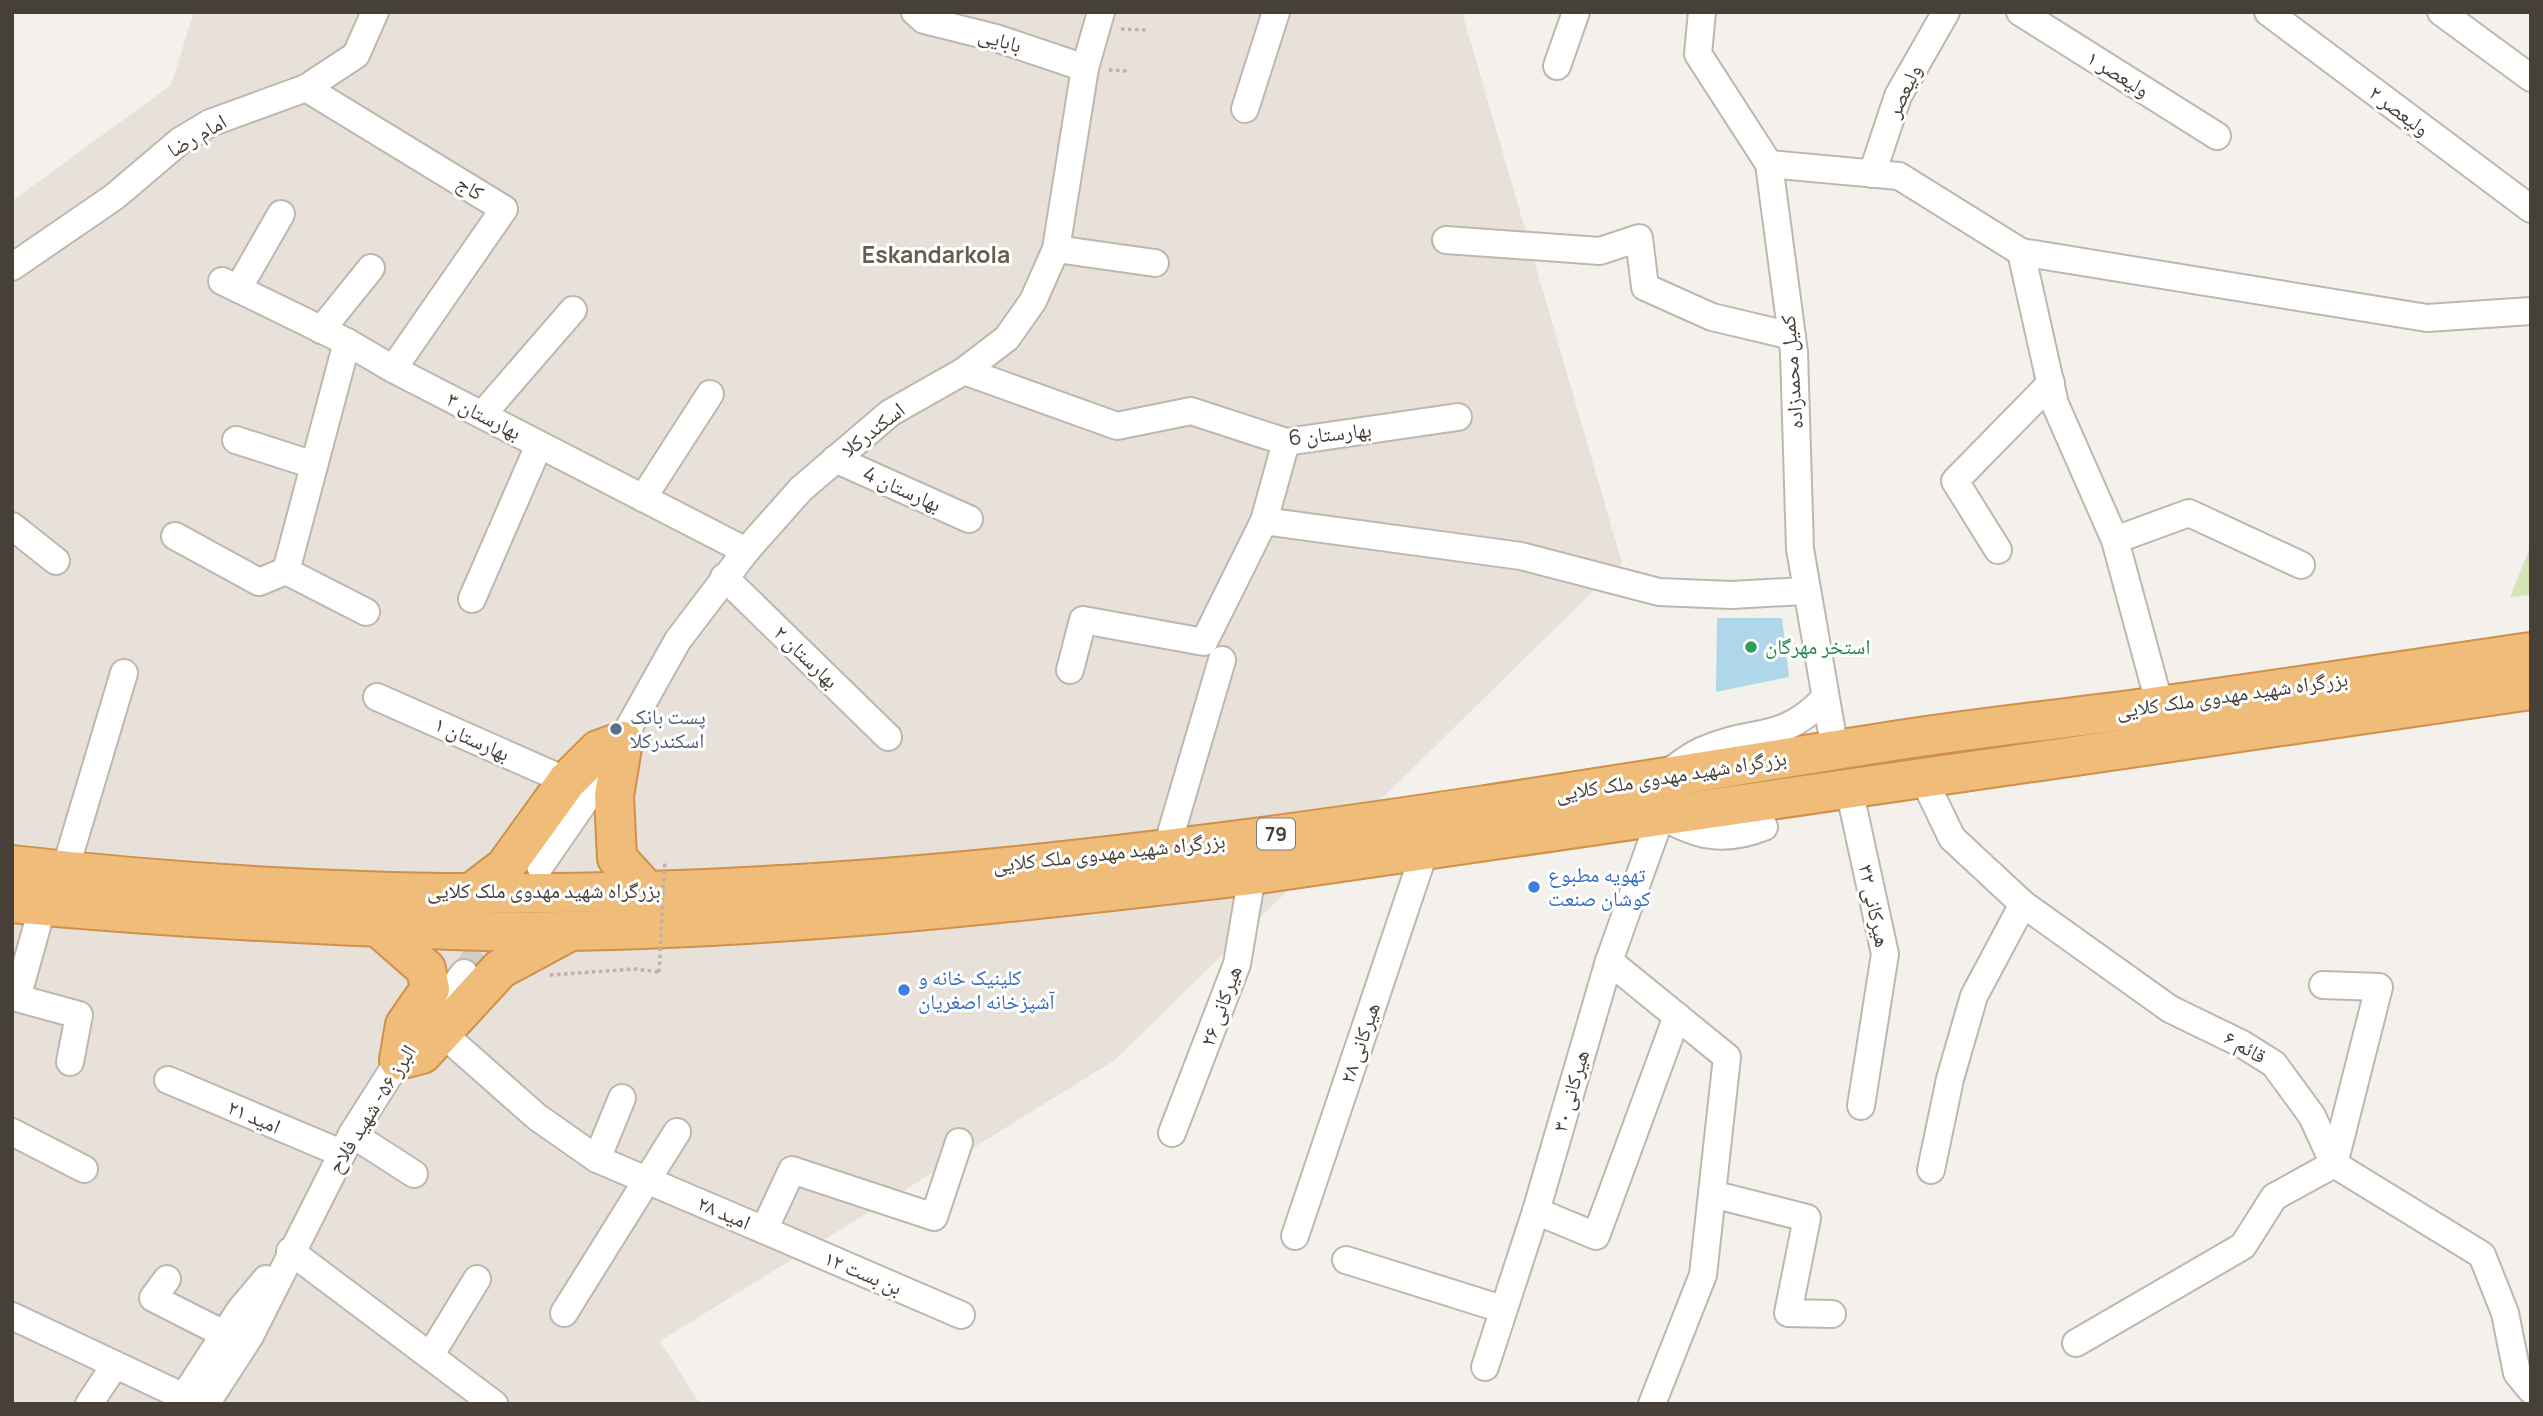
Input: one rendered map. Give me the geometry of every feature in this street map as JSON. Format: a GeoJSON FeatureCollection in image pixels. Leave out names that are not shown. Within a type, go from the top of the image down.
{"type":"FeatureCollection","features":[{"type":"Feature","properties":{"kind":"highway","name":"بزرگراه شهید مهدوی ملک کلایی"},"geometry":{"type":"LineString","coordinates":[[28,904],[126,914],[379,927],[569,932],[861,916],[1252,875],[1425,850],[1660,797],[1835,751],[2531,652]]}},
{"type":"Feature","properties":{"kind":"highway","name":"بزرگراه شهید مهدوی ملک کلایی"},"geometry":{"type":"LineString","coordinates":[[14,862],[65,870],[246,883],[471,893],[656,876],[898,875],[1660,797],[1849,789],[2531,690]]}},
{"type":"Feature","properties":{"kind":"highway"},"geometry":{"type":"LineString","coordinates":[[471,893],[505,867],[583,780],[598,750],[623,741],[614,796],[617,858],[656,876]]}},
{"type":"Feature","properties":{"kind":"highway"},"geometry":{"type":"LineString","coordinates":[[379,927],[426,969],[430,989]]}},
{"type":"Feature","properties":{"kind":"highway"},"geometry":{"type":"LineString","coordinates":[[474,979],[500,969],[569,932]]}},
{"type":"Feature","properties":{"kind":"highway"},"geometry":{"type":"LineString","coordinates":[[465,955],[482,968],[474,979],[442,1033],[422,1054],[399,1060],[405,1025],[451,957],[465,955]]}},
{"type":"Feature","properties":{"kind":"street","name":"امام رضا"},"geometry":{"type":"LineString","coordinates":[[12,267],[114,197],[180,141],[210,123],[306,88],[356,55],[375,12]]}},
{"type":"Feature","properties":{"kind":"street","name":"بابایی"},"geometry":{"type":"LineString","coordinates":[[915,12],[925,20],[1021,46],[1085,68]]}},
{"type":"Feature","properties":{"kind":"street","name":"اسکندرکلا"},"geometry":{"type":"LineString","coordinates":[[623,741],[678,640],[724,577],[801,489],[890,412],[964,371],[1007,338],[1033,301],[1056,249],[1085,68],[1101,12]]}},
{"type":"Feature","properties":{"kind":"street"},"geometry":{"type":"LineString","coordinates":[[1245,109],[1276,12]]}},
{"type":"Feature","properties":{"kind":"street"},"geometry":{"type":"LineString","coordinates":[[1557,66],[1576,12]]}},
{"type":"Feature","properties":{"kind":"street","name":"کمیل محمدزاده"},"geometry":{"type":"LineString","coordinates":[[1702,12],[1698,54],[1769,164],[1792,336],[1800,549],[1805,591],[1835,751]]}},
{"type":"Feature","properties":{"kind":"street","name":"ولیعصر"},"geometry":{"type":"LineString","coordinates":[[1872,174],[1898,96],[1946,12]]}},
{"type":"Feature","properties":{"kind":"street","name":"ولیعصر ۱"},"geometry":{"type":"LineString","coordinates":[[2020,12],[2217,136]]}},
{"type":"Feature","properties":{"kind":"street","name":"ولیعصر ۲"},"geometry":{"type":"LineString","coordinates":[[2268,12],[2531,209]]}},
{"type":"Feature","properties":{"kind":"street"},"geometry":{"type":"LineString","coordinates":[[2441,12],[2531,78]]}},
{"type":"Feature","properties":{"kind":"street","name":"کاج"},"geometry":{"type":"LineString","coordinates":[[306,88],[504,209],[393,369]]}},
{"type":"Feature","properties":{"kind":"street"},"geometry":{"type":"LineString","coordinates":[[1769,164],[1899,176],[2021,252],[2427,318],[2531,311]]}},
{"type":"Feature","properties":{"kind":"street","name":"بهارستان ۳"},"geometry":{"type":"LineString","coordinates":[[281,214],[230,285],[347,342],[393,369],[746,551]]}},
{"type":"Feature","properties":{"kind":"street"},"geometry":{"type":"LineString","coordinates":[[1446,240],[1600,251],[1639,239],[1645,287],[1712,317],[1792,336]]}},
{"type":"Feature","properties":{"kind":"street"},"geometry":{"type":"LineString","coordinates":[[1056,249],[1155,264]]}},
{"type":"Feature","properties":{"kind":"street"},"geometry":{"type":"LineString","coordinates":[[2021,252],[2055,404],[2115,540],[2160,706]]}},
{"type":"Feature","properties":{"kind":"street"},"geometry":{"type":"LineString","coordinates":[[321,330],[371,268]]}},
{"type":"Feature","properties":{"kind":"street"},"geometry":{"type":"LineString","coordinates":[[482,415],[573,310]]}},
{"type":"Feature","properties":{"kind":"street"},"geometry":{"type":"LineString","coordinates":[[286,571],[347,342]]}},
{"type":"Feature","properties":{"kind":"street","name":"بهارستان 6"},"geometry":{"type":"LineString","coordinates":[[964,371],[1117,426],[1191,411],[1286,442],[1458,417]]}},
{"type":"Feature","properties":{"kind":"street"},"geometry":{"type":"LineString","coordinates":[[1998,550],[1955,481],[2051,383]]}},
{"type":"Feature","properties":{"kind":"street"},"geometry":{"type":"LineString","coordinates":[[643,498],[710,394]]}},
{"type":"Feature","properties":{"kind":"street"},"geometry":{"type":"LineString","coordinates":[[236,440],[314,465]]}},
{"type":"Feature","properties":{"kind":"street"},"geometry":{"type":"LineString","coordinates":[[1070,670],[1083,620],[1203,642],[1264,521],[1286,442]]}},
{"type":"Feature","properties":{"kind":"street"},"geometry":{"type":"LineString","coordinates":[[472,598],[539,445]]}},
{"type":"Feature","properties":{"kind":"street","name":"بهارستان 4"},"geometry":{"type":"LineString","coordinates":[[835,459],[970,519]]}},
{"type":"Feature","properties":{"kind":"street"},"geometry":{"type":"LineString","coordinates":[[2115,540],[2189,513],[2301,565]]}},
{"type":"Feature","properties":{"kind":"street"},"geometry":{"type":"LineString","coordinates":[[1264,521],[1521,556],[1659,592],[1731,595],[1805,591]]}},
{"type":"Feature","properties":{"kind":"street"},"geometry":{"type":"LineString","coordinates":[[12,526],[56,561]]}},
{"type":"Feature","properties":{"kind":"street"},"geometry":{"type":"LineString","coordinates":[[175,536],[258,582],[286,571],[366,612]]}},
{"type":"Feature","properties":{"kind":"street","name":"بهارستان ۲"},"geometry":{"type":"LineString","coordinates":[[724,577],[888,737]]}},
{"type":"Feature","properties":{"kind":"street"},"geometry":{"type":"LineString","coordinates":[[1167,847],[1222,660]]}},
{"type":"Feature","properties":{"kind":"street"},"geometry":{"type":"LineString","coordinates":[[65,870],[124,673]]}},
{"type":"Feature","properties":{"kind":"street","name":"بهارستان ۱"},"geometry":{"type":"LineString","coordinates":[[377,698],[583,780]]}},
{"type":"Feature","properties":{"kind":"street"},"geometry":{"type":"LineString","coordinates":[[1764,827],[1740,836],[1695,834],[1660,797],[1700,751],[1790,727],[1808,716],[1825,698]]}},
{"type":"Feature","properties":{"kind":"street","name":"قائم ۶"},"geometry":{"type":"LineString","coordinates":[[1923,778],[1952,838],[2023,904],[2170,1009],[2242,1044],[2274,1064],[2312,1116],[2334,1164]]}},
{"type":"Feature","properties":{"kind":"street"},"geometry":{"type":"LineString","coordinates":[[540,866],[583,780]]}},
{"type":"Feature","properties":{"kind":"street","name":"هیرکانی ۳۲"},"geometry":{"type":"LineString","coordinates":[[1849,789],[1885,954],[1861,1106]]}},
{"type":"Feature","properties":{"kind":"street","name":"هیرکانی ۳۰"},"geometry":{"type":"LineString","coordinates":[[1485,1367],[1536,1211],[1660,797]]}},
{"type":"Feature","properties":{"kind":"street","name":"هیرکانی ۲۸"},"geometry":{"type":"LineString","coordinates":[[1295,1236],[1425,850]]}},
{"type":"Feature","properties":{"kind":"street","name":"هیرکانی ۲۶"},"geometry":{"type":"LineString","coordinates":[[1172,1133],[1237,964],[1252,875]]}},
{"type":"Feature","properties":{"kind":"street"},"geometry":{"type":"LineString","coordinates":[[28,904],[17,998],[79,1015],[71,1062]]}},
{"type":"Feature","properties":{"kind":"street"},"geometry":{"type":"LineString","coordinates":[[1931,1170],[1950,1079],[1974,996],[2023,904]]}},
{"type":"Feature","properties":{"kind":"street"},"geometry":{"type":"LineString","coordinates":[[1609,961],[1727,1057],[1703,1275],[1652,1404]]}},
{"type":"Feature","properties":{"kind":"street","name":"البرز ۵۶- شهید فلاح"},"geometry":{"type":"LineString","coordinates":[[190,1401],[250,1336],[290,1251],[346,1144],[399,1060],[474,979]]}},
{"type":"Feature","properties":{"kind":"street"},"geometry":{"type":"LineString","coordinates":[[2076,1343],[2243,1246],[2274,1197],[2334,1164],[2378,987],[2323,985]]}},
{"type":"Feature","properties":{"kind":"street"},"geometry":{"type":"LineString","coordinates":[[1536,1211],[1596,1236],[1677,1016]]}},
{"type":"Feature","properties":{"kind":"street","name":"امید ۲۸"},"geometry":{"type":"LineString","coordinates":[[442,1033],[537,1117],[597,1159],[764,1230],[792,1170],[934,1217],[959,1142]]}},
{"type":"Feature","properties":{"kind":"street","name":"امید ۲۱"},"geometry":{"type":"LineString","coordinates":[[168,1080],[346,1144],[414,1174]]}},
{"type":"Feature","properties":{"kind":"street"},"geometry":{"type":"LineString","coordinates":[[597,1159],[622,1098]]}},
{"type":"Feature","properties":{"kind":"street"},"geometry":{"type":"LineString","coordinates":[[12,1132],[84,1169]]}},
{"type":"Feature","properties":{"kind":"street"},"geometry":{"type":"LineString","coordinates":[[564,1313],[649,1181],[677,1132]]}},
{"type":"Feature","properties":{"kind":"street"},"geometry":{"type":"LineString","coordinates":[[2334,1164],[2482,1255],[2505,1313],[2517,1373],[2531,1390]]}},
{"type":"Feature","properties":{"kind":"street"},"geometry":{"type":"LineString","coordinates":[[1712,1194],[1807,1218],[1788,1313],[1832,1314]]}},
{"type":"Feature","properties":{"kind":"street","name":"بن بست ۱۲"},"geometry":{"type":"LineString","coordinates":[[764,1230],[961,1315]]}},
{"type":"Feature","properties":{"kind":"street"},"geometry":{"type":"LineString","coordinates":[[290,1251],[494,1404]]}},
{"type":"Feature","properties":{"kind":"street","name":"البرز ۵۶- شهید فلاح"},"geometry":{"type":"LineString","coordinates":[[190,1401],[224,1334],[240,1310],[290,1251]]}},
{"type":"Feature","properties":{"kind":"street"},"geometry":{"type":"LineString","coordinates":[[1346,1260],[1502,1309]]}},
{"type":"Feature","properties":{"kind":"street"},"geometry":{"type":"LineString","coordinates":[[167,1279],[153,1298],[224,1334]]}},
{"type":"Feature","properties":{"kind":"street"},"geometry":{"type":"LineString","coordinates":[[430,1356],[477,1279]]}},
{"type":"Feature","properties":{"kind":"street"},"geometry":{"type":"LineString","coordinates":[[12,1316],[190,1401]]}},
{"type":"Feature","properties":{"kind":"street"},"geometry":{"type":"LineString","coordinates":[[89,1404],[115,1365]]}},
{"type":"Feature","properties":{"kind":"path"},"geometry":{"type":"LineString","coordinates":[[548,976],[635,969],[659,972],[656,876]]}},
{"type":"Feature","properties":{"kind":"shaded area"},"geometry":{"type":"Polygon","coordinates":[[[194,12],[1462,12],[1622,563],[1115,1060],[660,1341],[700,1404],[12,1404],[12,201],[171,85],[194,12]]]}},
{"type":"Feature","properties":{"kind":"green space"},"geometry":{"type":"Polygon","coordinates":[[[2531,545],[2531,595],[2510,597],[2531,545]]]}},
{"type":"Feature","properties":{"kind":"water","name":"استخر مهرگان"},"geometry":{"type":"Polygon","coordinates":[[[1717,618],[1782,618],[1789,677],[1716,692],[1717,618]]]}},
{"type":"Feature","properties":{"kind":"tunnel"},"geometry":{"type":"LineString","coordinates":[[464,973],[501,921]]}},
{"type":"Feature","properties":{"kind":"place","name":"استخر مهرگان"},"geometry":{"type":"Point","coordinates":[1751,647]}},
{"type":"Feature","properties":{"kind":"place","name":"پست بانک اسکندرکلا"},"geometry":{"type":"Point","coordinates":[616,729]}},
{"type":"Feature","properties":{"kind":"place","name":"تهویه مطبوع کوشان صنعت"},"geometry":{"type":"Point","coordinates":[1534,887]}},
{"type":"Feature","properties":{"kind":"place","name":"کلینیک خانه و آشپزخانه اصغریان"},"geometry":{"type":"Point","coordinates":[904,990]}},
{"type":"Feature","properties":{"kind":"district","name":"Eskandarkola"},"geometry":{"type":"Point","coordinates":[936,255]}}]}
